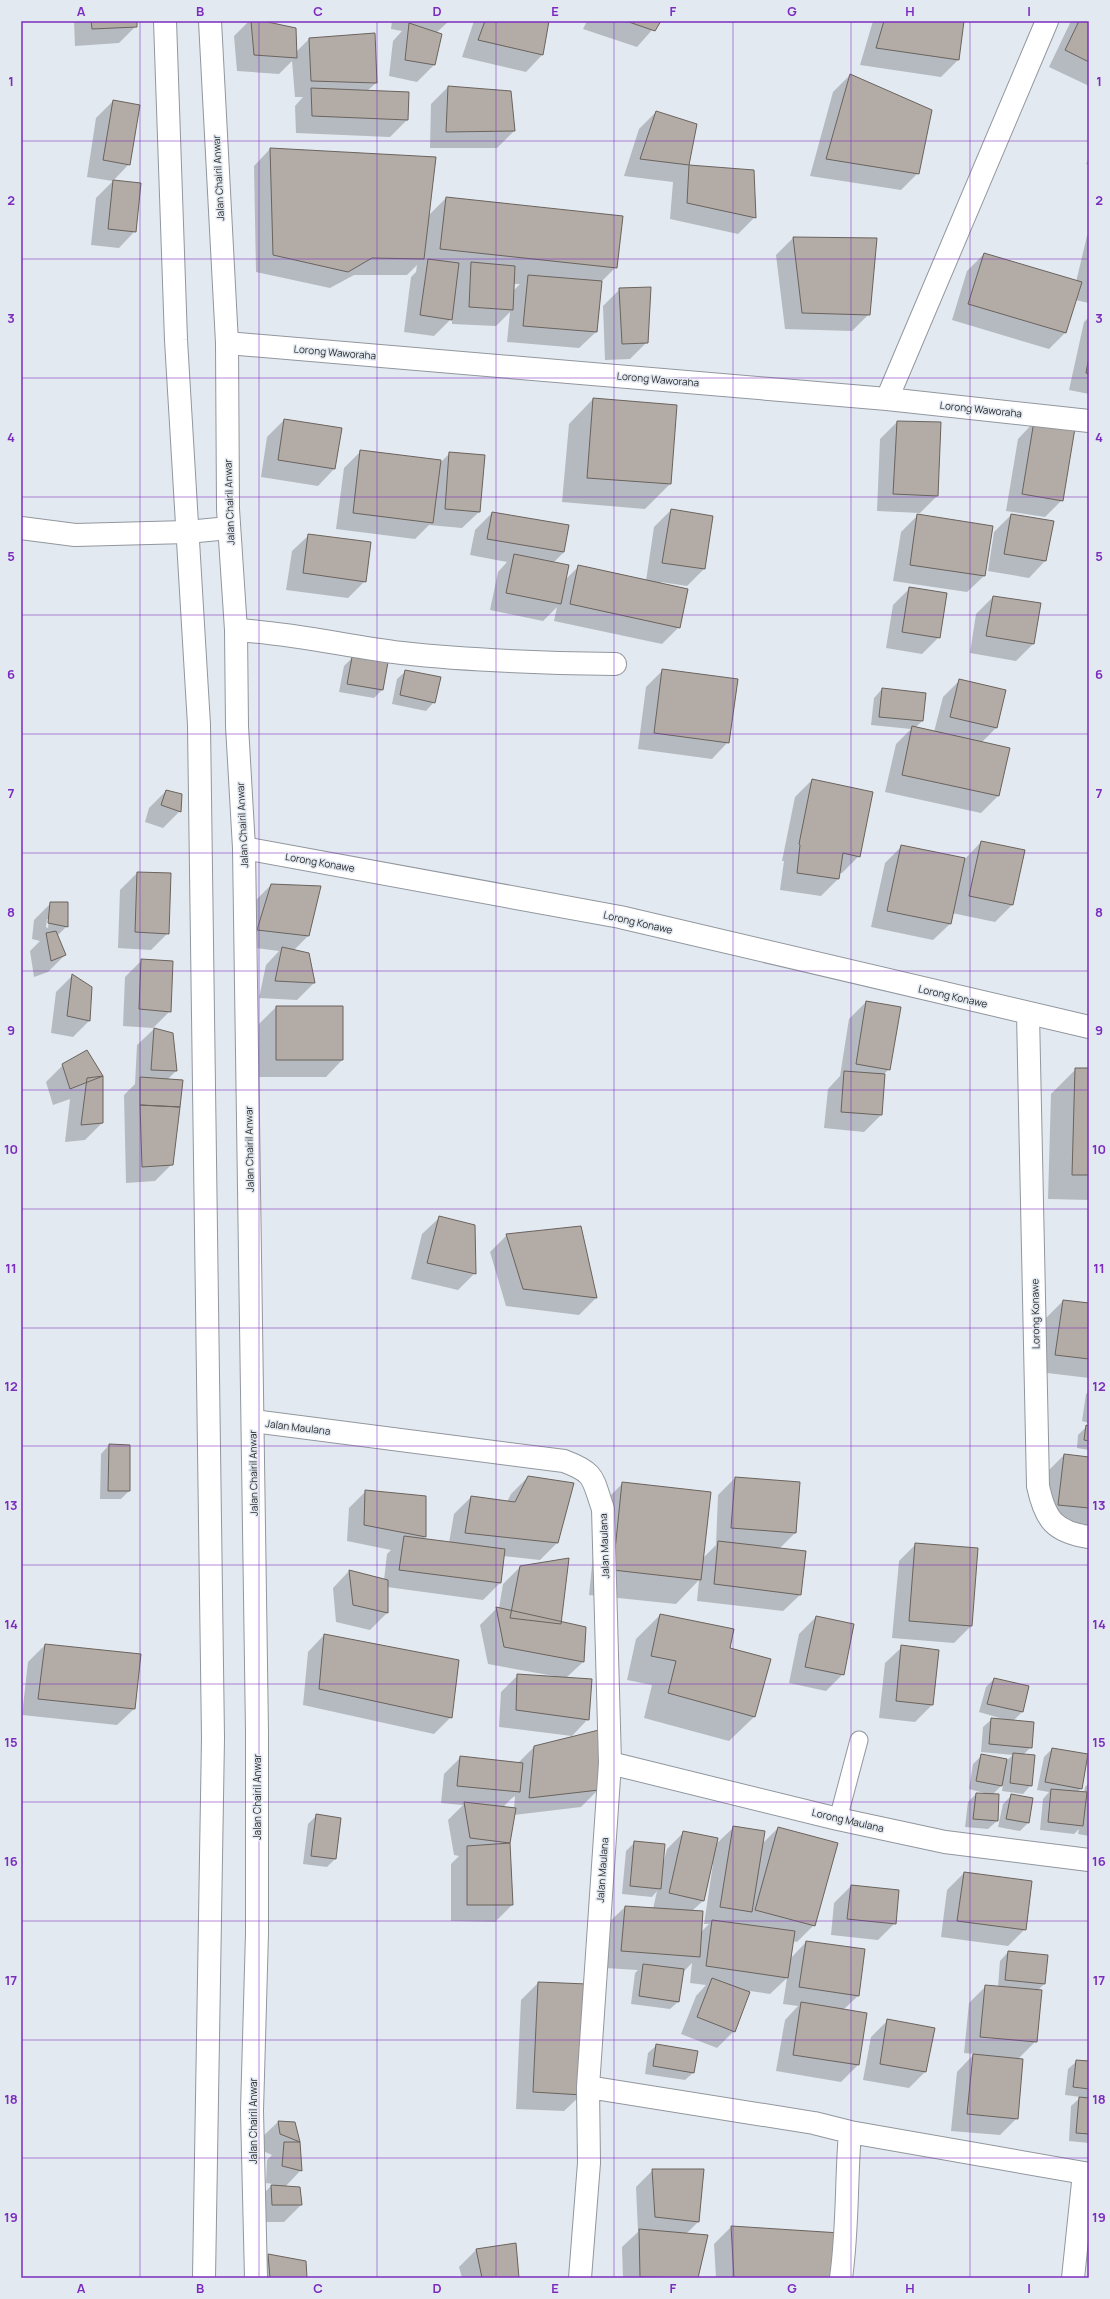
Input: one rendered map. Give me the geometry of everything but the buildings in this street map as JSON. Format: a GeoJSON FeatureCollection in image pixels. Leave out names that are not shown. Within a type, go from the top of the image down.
{"type":"FeatureCollection","features":[{"type":"Feature","properties":{"kind":"street"},"geometry":{"type":"LineString","coordinates":[[164,21],[176,340],[199,733],[213,1738],[204,2278]]}},
{"type":"Feature","properties":{"kind":"street","name":"Jalan Chairil Anwar"},"geometry":{"type":"LineString","coordinates":[[210,21],[227,343],[229,528],[236,630],[237,726],[244,848],[257,1732],[257,1933],[252,2111],[256,2278]]}},
{"type":"Feature","properties":{"kind":"street"},"geometry":{"type":"LineString","coordinates":[[887,399],[1048,21]]}},
{"type":"Feature","properties":{"kind":"street","name":"Lorong Waworaha"},"geometry":{"type":"LineString","coordinates":[[227,343],[887,399],[1089,421]]}},
{"type":"Feature","properties":{"kind":"street"},"geometry":{"type":"LineString","coordinates":[[21,528],[74,535],[187,532],[229,528]]}},
{"type":"Feature","properties":{"kind":"street"},"geometry":{"type":"LineString","coordinates":[[236,630],[261,632],[402,653],[493,661],[615,664]]}},
{"type":"Feature","properties":{"kind":"street","name":"Lorong Konawe"},"geometry":{"type":"LineString","coordinates":[[244,848],[620,917],[1028,1014],[1089,1027]]}},
{"type":"Feature","properties":{"kind":"street","name":"Lorong Konawe"},"geometry":{"type":"LineString","coordinates":[[1028,1014],[1038,1486],[1047,1516],[1058,1527],[1089,1537]]}},
{"type":"Feature","properties":{"kind":"street","name":"Jalan Maulana"},"geometry":{"type":"LineString","coordinates":[[253,1421],[564,1461],[583,1468],[590,1474],[603,1509],[610,1762],[588,2086],[589,2163],[580,2278]]}},
{"type":"Feature","properties":{"kind":"street","name":"Lorong Maulana"},"geometry":{"type":"LineString","coordinates":[[610,1762],[838,1819],[945,1842],[1089,1860]]}},
{"type":"Feature","properties":{"kind":"street"},"geometry":{"type":"LineString","coordinates":[[588,2086],[814,2123],[850,2132],[1086,2174],[1073,2278]]}},
{"type":"Feature","properties":{"kind":"street"},"geometry":{"type":"LineString","coordinates":[[841,2278],[846,2243],[847,2172],[850,2132]]}},
{"type":"Feature","properties":{"kind":"lane"},"geometry":{"type":"LineString","coordinates":[[838,1819],[860,1740]]}}]}
